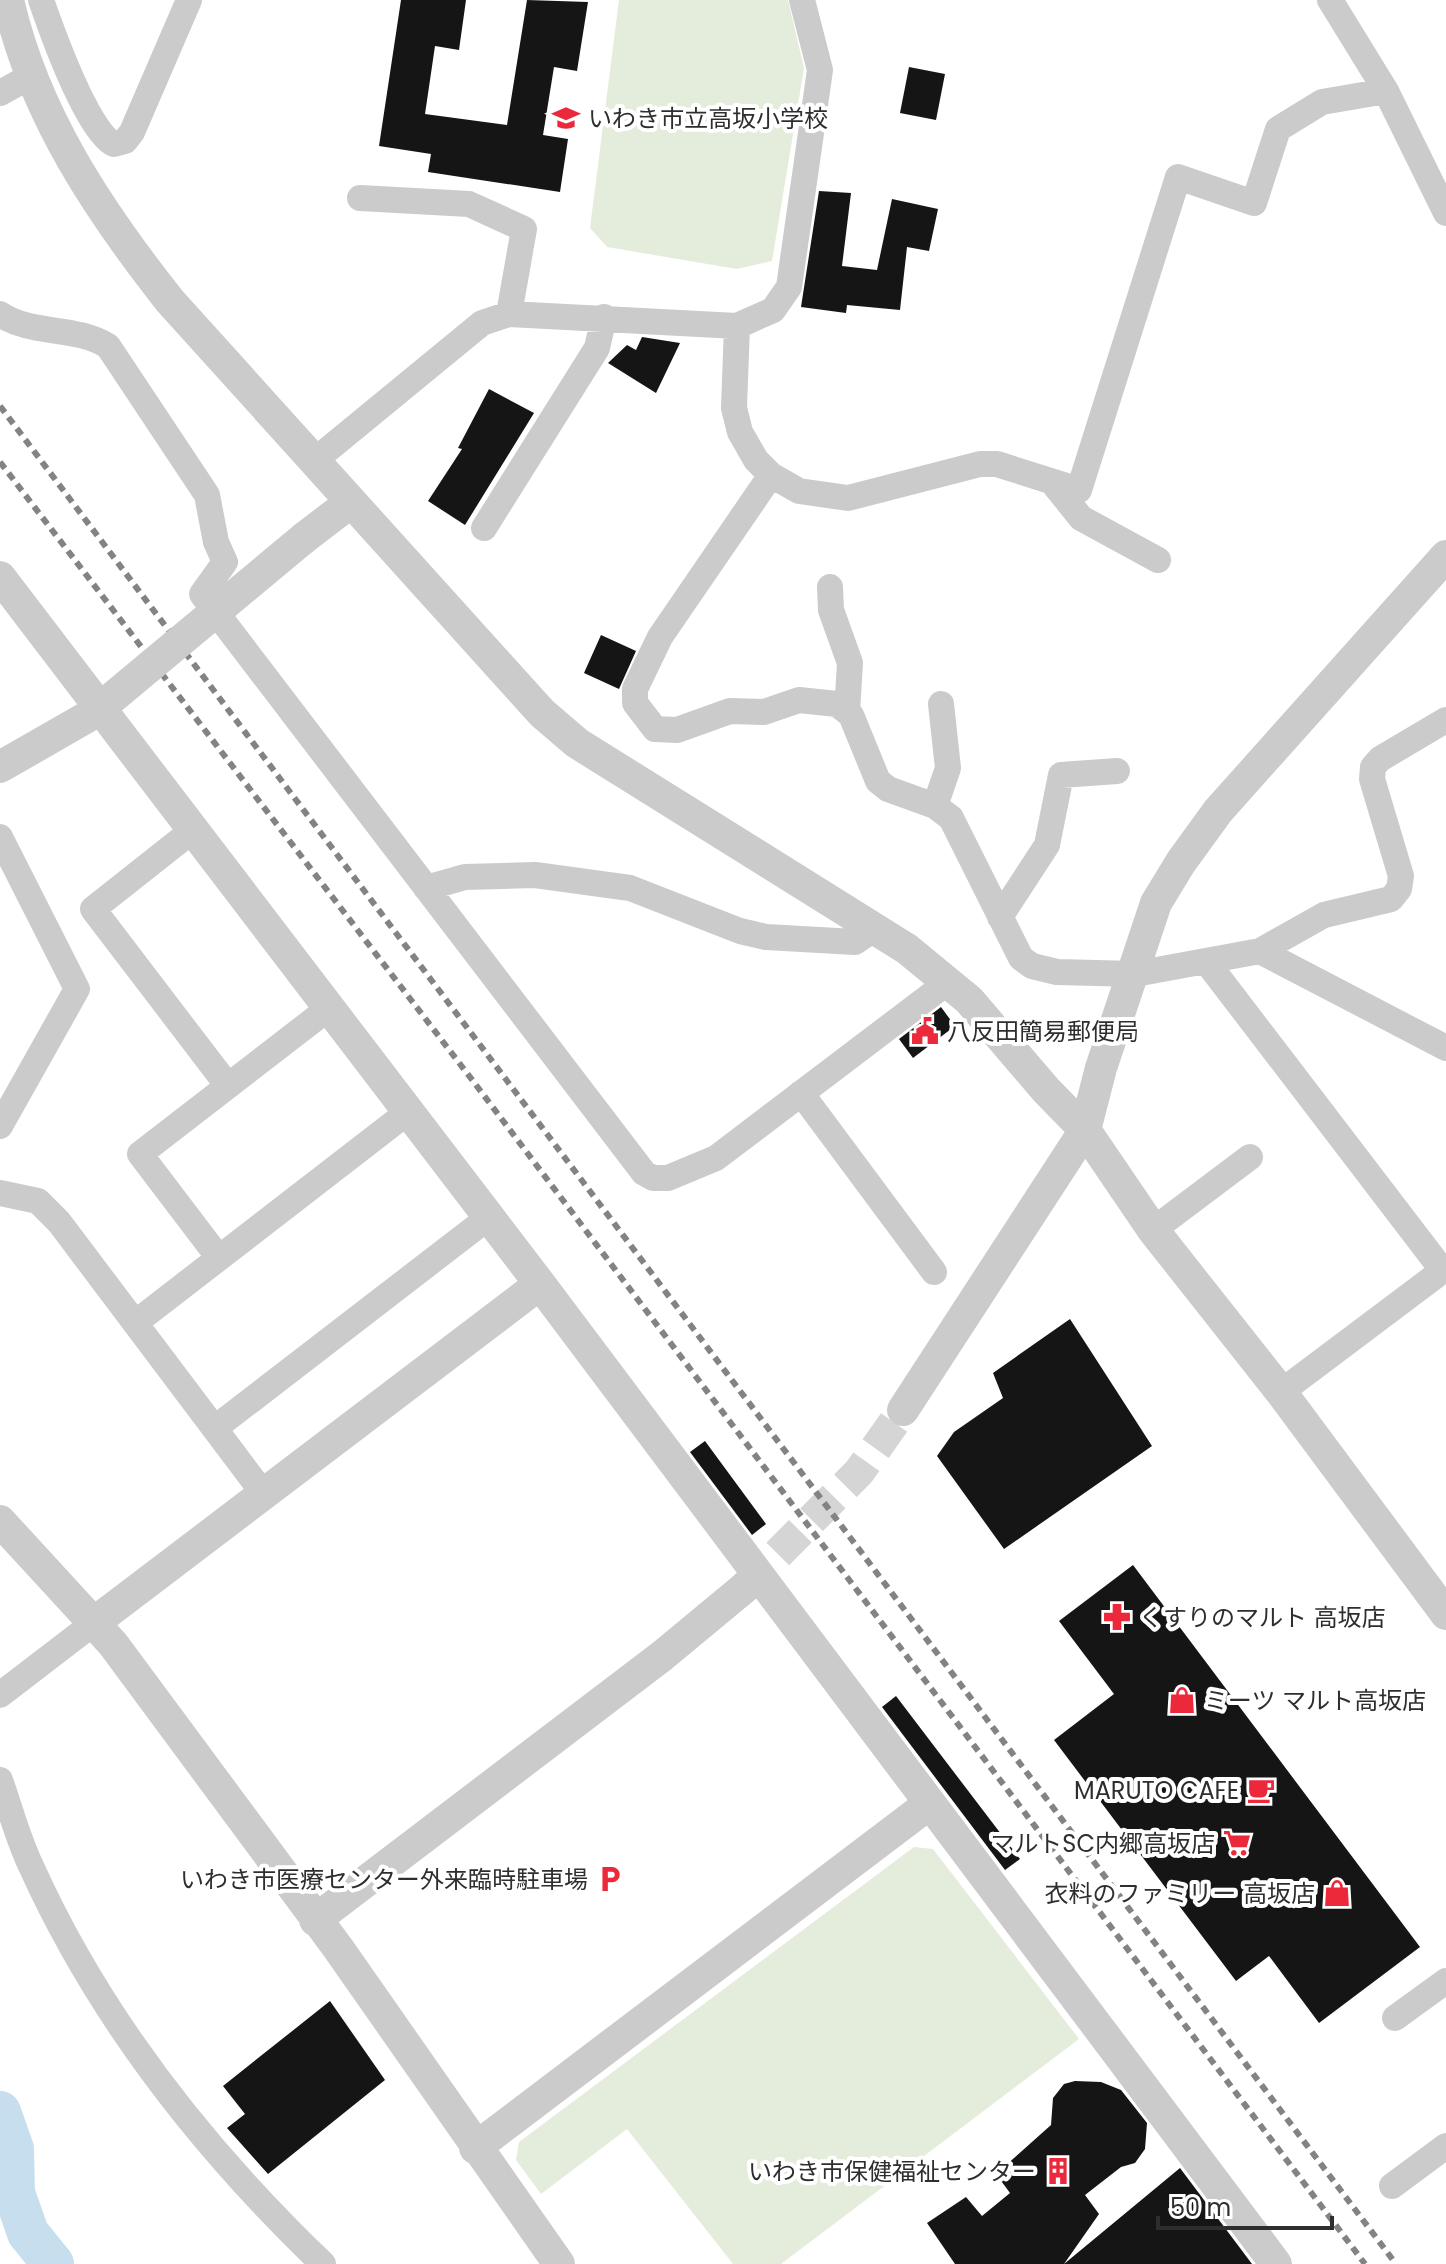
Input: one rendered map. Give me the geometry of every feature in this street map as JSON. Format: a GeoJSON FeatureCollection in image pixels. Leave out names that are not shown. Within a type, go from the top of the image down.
{"type":"FeatureCollection","features":[{"type":"Feature","properties":{"kind":"street"},"geometry":{"type":"LineString","coordinates":[[8,0],[29,77],[77,171],[117,234],[170,301],[542,713],[577,743],[874,929],[948,982],[1085,1130],[1153,1230],[1440,1594]]}},
{"type":"Feature","properties":{"kind":"street"},"geometry":{"type":"LineString","coordinates":[[41,0],[58,48],[98,132],[114,144],[125,141],[132,132],[189,0]]}},
{"type":"Feature","properties":{"kind":"street"},"geometry":{"type":"LineString","coordinates":[[314,461],[482,323],[509,314],[737,326],[773,310],[789,287],[820,70],[802,0]]}},
{"type":"Feature","properties":{"kind":"street"},"geometry":{"type":"LineString","coordinates":[[1330,0],[1386,91],[1446,213]]}},
{"type":"Feature","properties":{"kind":"street"},"geometry":{"type":"LineString","coordinates":[[0,93],[29,77]]}},
{"type":"Feature","properties":{"kind":"street"},"geometry":{"type":"LineString","coordinates":[[737,326],[734,408],[740,432],[756,460],[771,475],[799,491],[848,498],[980,464],[997,464],[1079,490],[1178,177],[1254,203],[1278,129],[1322,102],[1386,91]]}},
{"type":"Feature","properties":{"kind":"street"},"geometry":{"type":"LineString","coordinates":[[360,198],[469,204],[524,229],[509,314]]}},
{"type":"Feature","properties":{"kind":"street"},"geometry":{"type":"LineString","coordinates":[[0,314],[27,327],[92,336],[108,346],[207,495],[216,542],[225,562],[202,594],[644,1173],[653,1178],[668,1178],[716,1158],[948,982]]}},
{"type":"Feature","properties":{"kind":"street"},"geometry":{"type":"LineString","coordinates":[[484,528],[597,348],[604,317]]}},
{"type":"Feature","properties":{"kind":"street"},"geometry":{"type":"LineString","coordinates":[[771,475],[660,637],[635,689],[635,703],[655,729],[665,732],[730,711],[764,712],[799,700],[837,704],[847,712],[865,742],[878,781],[888,789],[935,806],[951,818],[1021,958],[1032,966],[1057,972],[1135,974],[1260,951],[1324,915],[1391,899],[1399,889],[1401,876],[1372,779],[1373,767],[1380,759],[1446,720]]}},
{"type":"Feature","properties":{"kind":"street"},"geometry":{"type":"LineString","coordinates":[[1052,482],[1081,518],[1158,560]]}},
{"type":"Feature","properties":{"kind":"street"},"geometry":{"type":"LineString","coordinates":[[0,767],[94,713],[351,502]]}},
{"type":"Feature","properties":{"kind":"street"},"geometry":{"type":"LineString","coordinates":[[903,1410],[1085,1130],[1101,1068],[1135,974],[1156,903],[1190,849],[1218,811],[1446,556]]}},
{"type":"Feature","properties":{"kind":"street"},"geometry":{"type":"LineString","coordinates":[[0,577],[540,1284],[1276,2264]]}},
{"type":"Feature","properties":{"kind":"street"},"geometry":{"type":"LineString","coordinates":[[830,587],[831,610],[850,663],[847,712]]}},
{"type":"Feature","properties":{"kind":"street"},"geometry":{"type":"LineString","coordinates":[[935,806],[948,768],[941,704]]}},
{"type":"Feature","properties":{"kind":"street"},"geometry":{"type":"LineString","coordinates":[[1000,917],[1047,845],[1061,775],[1117,771]]}},
{"type":"Feature","properties":{"kind":"street"},"geometry":{"type":"LineString","coordinates":[[193,830],[93,909],[228,1086]]}},
{"type":"Feature","properties":{"kind":"street"},"geometry":{"type":"LineString","coordinates":[[0,837],[77,989],[0,1126]]}},
{"type":"Feature","properties":{"kind":"street"},"geometry":{"type":"LineString","coordinates":[[426,888],[465,877],[535,875],[630,888],[740,931],[766,937],[855,942],[874,929]]}},
{"type":"Feature","properties":{"kind":"street"},"geometry":{"type":"LineString","coordinates":[[1260,951],[1446,1048]]}},
{"type":"Feature","properties":{"kind":"street"},"geometry":{"type":"LineString","coordinates":[[1206,961],[1445,1270],[1281,1392]]}},
{"type":"Feature","properties":{"kind":"street"},"geometry":{"type":"LineString","coordinates":[[219,1258],[140,1154],[329,1008]]}},
{"type":"Feature","properties":{"kind":"street"},"geometry":{"type":"LineString","coordinates":[[801,1093],[934,1272]]}},
{"type":"Feature","properties":{"kind":"street"},"geometry":{"type":"LineString","coordinates":[[135,1323],[408,1112]]}},
{"type":"Feature","properties":{"kind":"street"},"geometry":{"type":"LineString","coordinates":[[1153,1230],[1250,1157]]}},
{"type":"Feature","properties":{"kind":"street"},"geometry":{"type":"LineString","coordinates":[[0,1193],[38,1201],[59,1222],[263,1493]]}},
{"type":"Feature","properties":{"kind":"street"},"geometry":{"type":"LineString","coordinates":[[215,1428],[489,1217]]}},
{"type":"Feature","properties":{"kind":"street"},"geometry":{"type":"LineString","coordinates":[[0,1695],[540,1284]]}},
{"type":"Feature","properties":{"kind":"street"},"geometry":{"type":"LineString","coordinates":[[0,1521],[53,1581],[95,1622],[338,1948],[559,2264]]}},
{"type":"Feature","properties":{"kind":"street"},"geometry":{"type":"LineString","coordinates":[[315,1920],[662,1656],[744,1588]]}},
{"type":"Feature","properties":{"kind":"street"},"geometry":{"type":"LineString","coordinates":[[0,1780],[37,1878],[80,1961],[148,2066],[215,2153],[323,2264]]}},
{"type":"Feature","properties":{"kind":"street"},"geometry":{"type":"LineString","coordinates":[[475,2148],[929,1804]]}},
{"type":"Feature","properties":{"kind":"street"},"geometry":{"type":"LineString","coordinates":[[1395,2018],[1446,1981]]}},
{"type":"Feature","properties":{"kind":"street"},"geometry":{"type":"LineString","coordinates":[[1392,2186],[1442,2157]]}},
{"type":"Feature","properties":{"kind":"green space"},"geometry":{"type":"Polygon","coordinates":[[[619,0],[788,0],[804,68],[772,261],[737,269],[607,247],[590,228],[619,0]]]}},
{"type":"Feature","properties":{"kind":"green space"},"geometry":{"type":"Polygon","coordinates":[[[914,1847],[933,1849],[1079,2039],[781,2264],[733,2264],[627,2129],[541,2194],[516,2160],[519,2142],[914,1847]]]}},
{"type":"Feature","properties":{"kind":"building"},"geometry":{"type":"Polygon","coordinates":[[[401,0],[466,0],[459,50],[435,46],[425,114],[507,125],[527,0],[588,2],[577,71],[554,67],[543,135],[568,139],[560,192],[428,172],[431,154],[379,146],[401,0]]]}},
{"type":"Feature","properties":{"kind":"building"},"geometry":{"type":"Polygon","coordinates":[[[909,67],[945,74],[936,120],[900,113],[909,67]]]}},
{"type":"Feature","properties":{"kind":"building"},"geometry":{"type":"Polygon","coordinates":[[[819,191],[851,193],[842,266],[877,270],[892,199],[938,209],[929,251],[907,247],[900,310],[847,305],[846,313],[801,307],[819,191]]]}},
{"type":"Feature","properties":{"kind":"building"},"geometry":{"type":"Polygon","coordinates":[[[642,337],[680,343],[656,393],[608,363],[627,345],[636,350],[642,337]]]}},
{"type":"Feature","properties":{"kind":"building"},"geometry":{"type":"Polygon","coordinates":[[[489,389],[534,413],[465,525],[428,501],[462,449],[458,448],[489,389]]]}},
{"type":"Feature","properties":{"kind":"building"},"geometry":{"type":"Polygon","coordinates":[[[601,635],[636,651],[619,689],[584,673],[601,635]]]}},
{"type":"Feature","properties":{"kind":"building"},"geometry":{"type":"Polygon","coordinates":[[[941,1007],[955,1026],[913,1058],[899,1039],[941,1007]]]}},
{"type":"Feature","properties":{"kind":"building"},"geometry":{"type":"Polygon","coordinates":[[[1070,1319],[1152,1446],[1004,1549],[937,1456],[954,1432],[1003,1398],[993,1373],[1070,1319]]]}},
{"type":"Feature","properties":{"kind":"building"},"geometry":{"type":"Polygon","coordinates":[[[705,1441],[766,1524],[752,1535],[690,1452],[705,1441]]]}},
{"type":"Feature","properties":{"kind":"building","name":"マルトSC内郷高坂店"},"geometry":{"type":"Polygon","coordinates":[[[1133,1565],[1420,1947],[1319,2023],[1269,1956],[1236,1981],[1054,1740],[1114,1694],[1059,1621],[1133,1565]]]}},
{"type":"Feature","properties":{"kind":"building"},"geometry":{"type":"Polygon","coordinates":[[[896,1696],[1020,1859],[1005,1870],[882,1707],[896,1696]]]}},
{"type":"Feature","properties":{"kind":"building"},"geometry":{"type":"Polygon","coordinates":[[[330,2001],[385,2080],[268,2174],[227,2128],[245,2114],[223,2086],[330,2001]]]}},
{"type":"Feature","properties":{"kind":"building","name":"いわき市保健福祉センター"},"geometry":{"type":"Polygon","coordinates":[[[1075,2081],[1101,2082],[1121,2090],[1147,2123],[1145,2149],[1135,2163],[1121,2167],[1085,2195],[1099,2214],[1064,2264],[955,2264],[927,2223],[966,2197],[982,2216],[1010,2193],[996,2174],[1051,2125],[1053,2098],[1064,2084],[1075,2081]]]}},
{"type":"Feature","properties":{"kind":"building"},"geometry":{"type":"Polygon","coordinates":[[[1180,2168],[1252,2264],[1064,2264],[1180,2168]]]}},
{"type":"Feature","properties":{"kind":"waterway"},"geometry":{"type":"LineString","coordinates":[[0,2112],[13,2149],[14,2193],[28,2233],[53,2264]]}},
{"type":"Feature","properties":{"kind":"tunnel"},"geometry":{"type":"LineString","coordinates":[[744,1588],[859,1472],[903,1410]]}},
{"type":"Feature","properties":{"kind":"railway"},"geometry":{"type":"LineString","coordinates":[[0,406],[1396,2264]]}},
{"type":"Feature","properties":{"kind":"railway"},"geometry":{"type":"LineString","coordinates":[[0,462],[473,1081],[1365,2264]]}},
{"type":"Feature","properties":{"kind":"place","name":"いわき市立高坂小学校"},"geometry":{"type":"Point","coordinates":[566,118]}},
{"type":"Feature","properties":{"kind":"place","name":"八反田簡易郵便局"},"geometry":{"type":"Point","coordinates":[925,1031]}},
{"type":"Feature","properties":{"kind":"place","name":"くすりのマルト 高坂店"},"geometry":{"type":"Point","coordinates":[1117,1617]}},
{"type":"Feature","properties":{"kind":"place","name":"ミーツ マルト高坂店"},"geometry":{"type":"Point","coordinates":[1182,1700]}},
{"type":"Feature","properties":{"kind":"place","name":"MARUTO CAFE"},"geometry":{"type":"Point","coordinates":[1261,1790]}},
{"type":"Feature","properties":{"kind":"place","name":"マルトSC内郷高坂店"},"geometry":{"type":"Point","coordinates":[1237,1843]}},
{"type":"Feature","properties":{"kind":"place","name":"いわき市医療センター外来臨時駐車場"},"geometry":{"type":"Point","coordinates":[610,1879]}},
{"type":"Feature","properties":{"kind":"place","name":"衣料のファミリー 高坂店"},"geometry":{"type":"Point","coordinates":[1337,1893]}},
{"type":"Feature","properties":{"kind":"place","name":"いわき市保健福祉センター"},"geometry":{"type":"Point","coordinates":[1058,2171]}}]}
